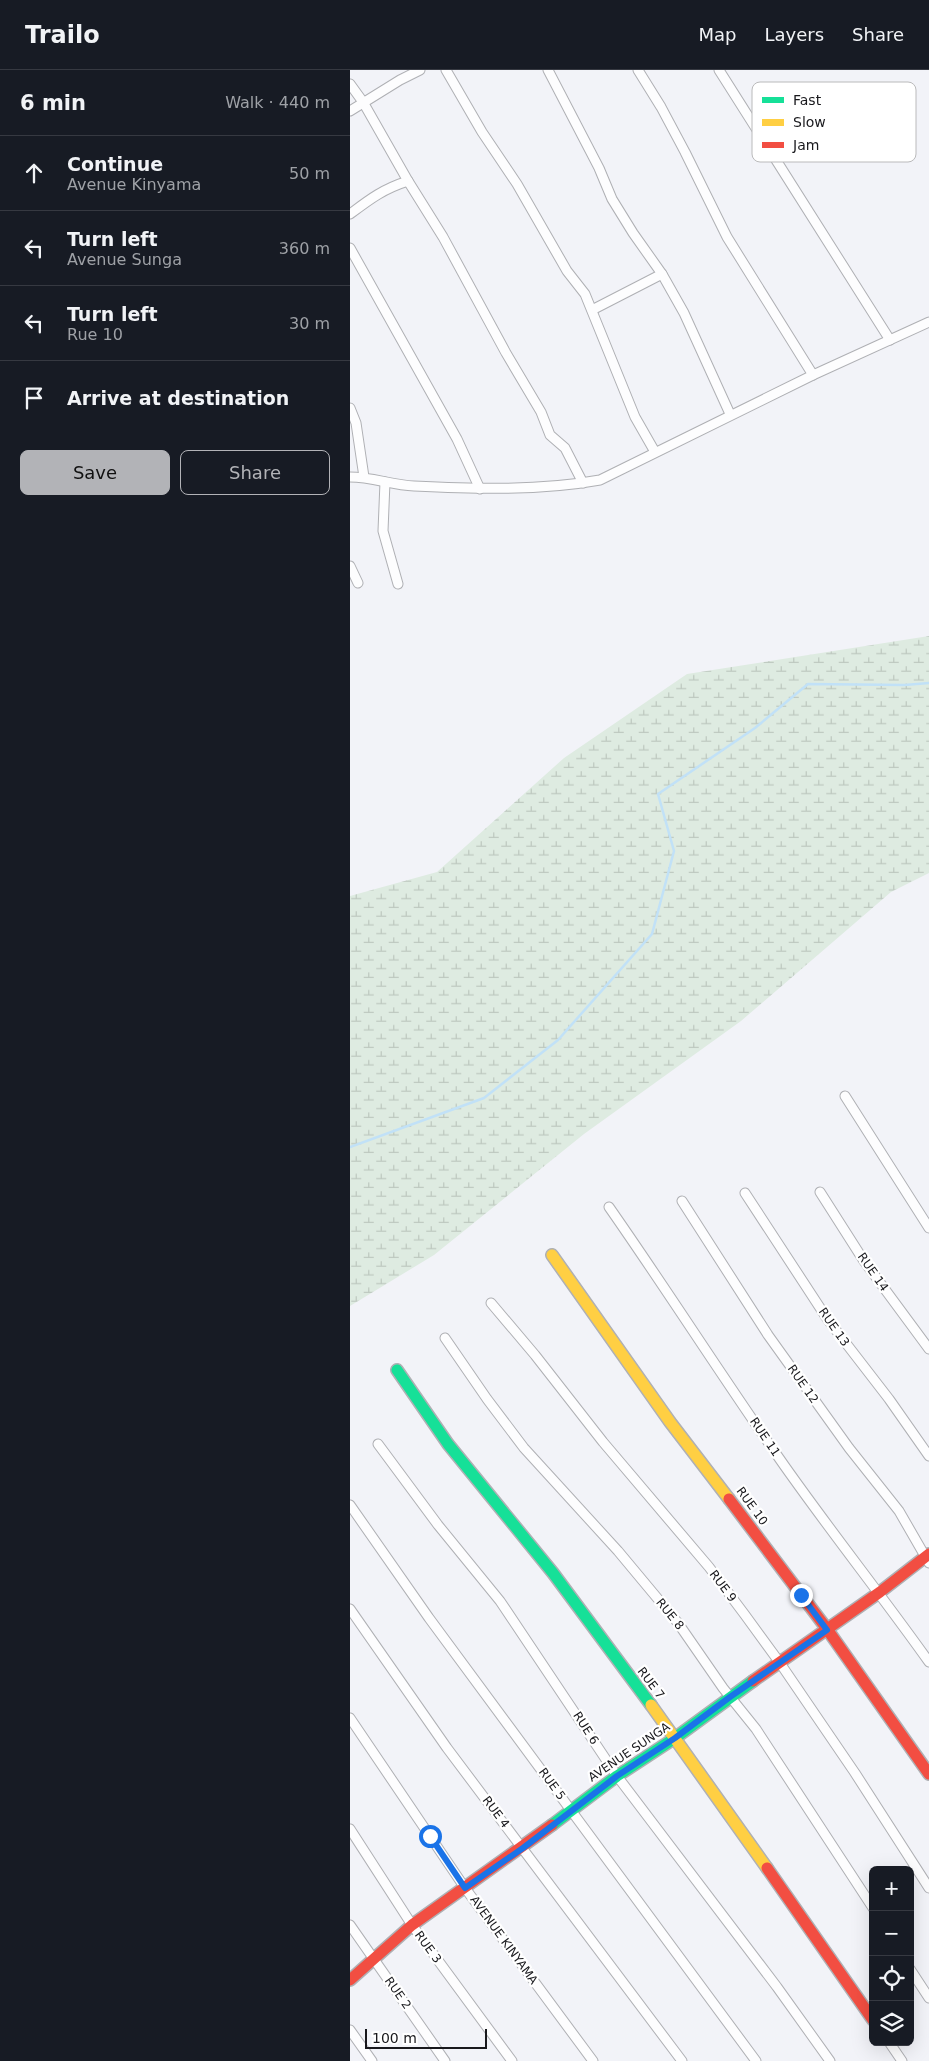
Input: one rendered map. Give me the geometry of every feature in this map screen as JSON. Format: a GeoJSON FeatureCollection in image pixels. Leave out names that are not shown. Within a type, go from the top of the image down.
{"type":"FeatureCollection","features":[{"type":"Feature","properties":{"kind":"street"},"geometry":{"type":"LineString","coordinates":[[350,111],[420,70]]}},
{"type":"Feature","properties":{"kind":"street"},"geometry":{"type":"LineString","coordinates":[[446,70],[482,132],[517,184],[567,271],[585,294],[632,408],[655,452]]}},
{"type":"Feature","properties":{"kind":"street"},"geometry":{"type":"LineString","coordinates":[[548,70],[599,168],[612,199],[662,274],[684,313],[730,414]]}},
{"type":"Feature","properties":{"kind":"street"},"geometry":{"type":"LineString","coordinates":[[638,70],[681,144],[727,237],[813,375]]}},
{"type":"Feature","properties":{"kind":"street"},"geometry":{"type":"LineString","coordinates":[[719,70],[752,122]]}},
{"type":"Feature","properties":{"kind":"street"},"geometry":{"type":"LineString","coordinates":[[350,84],[363,102],[408,181],[443,237],[501,345],[541,412],[550,435],[565,448],[583,483]]}},
{"type":"Feature","properties":{"kind":"street"},"geometry":{"type":"LineString","coordinates":[[777,162],[890,340]]}},
{"type":"Feature","properties":{"kind":"street"},"geometry":{"type":"LineString","coordinates":[[350,214],[377,194],[408,181]]}},
{"type":"Feature","properties":{"kind":"street"},"geometry":{"type":"LineString","coordinates":[[350,248],[457,439],[480,489]]}},
{"type":"Feature","properties":{"kind":"street"},"geometry":{"type":"LineString","coordinates":[[592,310],[662,274]]}},
{"type":"Feature","properties":{"kind":"street"},"geometry":{"type":"LineString","coordinates":[[350,477],[364,477],[413,486],[480,489],[583,483],[600,480],[730,414],[929,322]]}},
{"type":"Feature","properties":{"kind":"street"},"geometry":{"type":"LineString","coordinates":[[350,408],[356,423],[364,477]]}},
{"type":"Feature","properties":{"kind":"street"},"geometry":{"type":"LineString","coordinates":[[386,482],[383,531],[398,584]]}},
{"type":"Feature","properties":{"kind":"street"},"geometry":{"type":"LineString","coordinates":[[350,566],[358,584]]}},
{"type":"Feature","properties":{"kind":"street"},"geometry":{"type":"LineString","coordinates":[[845,1096],[929,1228]]}},
{"type":"Feature","properties":{"kind":"street","name":"RUE 14"},"geometry":{"type":"LineString","coordinates":[[820,1192],[869,1268],[929,1349]]}},
{"type":"Feature","properties":{"kind":"street","name":"RUE 13"},"geometry":{"type":"LineString","coordinates":[[745,1193],[828,1320],[889,1399],[929,1456]]}},
{"type":"Feature","properties":{"kind":"street","name":"RUE 12"},"geometry":{"type":"LineString","coordinates":[[682,1201],[768,1335],[848,1448],[900,1511],[928,1558]]}},
{"type":"Feature","properties":{"kind":"street","name":"RUE 11"},"geometry":{"type":"LineString","coordinates":[[609,1207],[816,1510],[880,1592],[929,1662]]}},
{"type":"Feature","properties":{"kind":"street","name":"RUE 10"},"geometry":{"type":"LineString","coordinates":[[552,1255],[670,1422],[827,1630],[929,1774]]}},
{"type":"Feature","properties":{"kind":"street","name":"RUE 9"},"geometry":{"type":"LineString","coordinates":[[491,1303],[553,1377],[603,1442],[709,1568],[780,1663],[929,1888]]}},
{"type":"Feature","properties":{"kind":"street","name":"RUE 8"},"geometry":{"type":"LineString","coordinates":[[445,1338],[524,1448],[582,1510],[678,1622],[730,1697],[756,1729],[869,1902]]}},
{"type":"Feature","properties":{"kind":"street","name":"RUE 7"},"geometry":{"type":"LineString","coordinates":[[397,1370],[454,1452],[553,1572],[675,1738],[869,2014]]}},
{"type":"Feature","properties":{"kind":"street","name":"RUE 6"},"geometry":{"type":"LineString","coordinates":[[378,1444],[438,1525],[500,1601],[617,1776],[778,1987],[830,2061]]}},
{"type":"Feature","properties":{"kind":"street","name":"RUE 5"},"geometry":{"type":"LineString","coordinates":[[350,1505],[429,1618],[756,2061]]}},
{"type":"Feature","properties":{"kind":"street","name":"AVENUE SUNGA"},"geometry":{"type":"LineString","coordinates":[[350,1980],[412,1925],[523,1848],[617,1776],[675,1738],[730,1697],[928,1558]]}},
{"type":"Feature","properties":{"kind":"street","name":"RUE 4"},"geometry":{"type":"LineString","coordinates":[[350,1609],[447,1748],[682,2061]]}},
{"type":"Feature","properties":{"kind":"street","name":"AVENUE KINYAMA"},"geometry":{"type":"LineString","coordinates":[[350,1718],[465,1888],[593,2061]]}},
{"type":"Feature","properties":{"kind":"street","name":"RUE 3"},"geometry":{"type":"LineString","coordinates":[[350,1829],[412,1925],[512,2061]]}},
{"type":"Feature","properties":{"kind":"street","name":"RUE 2"},"geometry":{"type":"LineString","coordinates":[[350,1925],[445,2061]]}},
{"type":"Feature","properties":{"kind":"street"},"geometry":{"type":"LineString","coordinates":[[914,1975],[929,1998]]}},
{"type":"Feature","properties":{"kind":"street"},"geometry":{"type":"LineString","coordinates":[[350,2030],[372,2061]]}},
{"type":"Feature","properties":{"kind":"street"},"geometry":{"type":"LineString","coordinates":[[891,2046],[902,2061]]}},
{"type":"Feature","properties":{"kind":"green space"},"geometry":{"type":"Polygon","coordinates":[[[929,636],[929,873],[891,892],[741,1021],[584,1134],[434,1255],[350,1306],[350,896],[437,872],[564,758],[687,674],[929,636]]]}},
{"type":"Feature","properties":{"kind":"waterway"},"geometry":{"type":"LineString","coordinates":[[350,1147],[484,1098],[558,1040],[652,934],[674,851],[658,794],[755,728],[808,684],[905,685],[929,683]]}},
{"type":"Feature","properties":{"kind":"traffic: fast"},"geometry":{"type":"LineString","coordinates":[[397,1370],[448,1444],[553,1573],[651,1705]]}},
{"type":"Feature","properties":{"kind":"traffic: fast"},"geometry":{"type":"LineString","coordinates":[[552,1825],[617,1776],[675,1738],[753,1681]]}},
{"type":"Feature","properties":{"kind":"traffic: slow"},"geometry":{"type":"LineString","coordinates":[[552,1255],[670,1422],[729,1499]]}},
{"type":"Feature","properties":{"kind":"traffic: slow"},"geometry":{"type":"LineString","coordinates":[[651,1705],[767,1868]]}},
{"type":"Feature","properties":{"kind":"traffic: jam"},"geometry":{"type":"LineString","coordinates":[[729,1499],[827,1629],[929,1774]]}},
{"type":"Feature","properties":{"kind":"traffic: jam"},"geometry":{"type":"LineString","coordinates":[[753,1681],[880,1592],[929,1554]]}},
{"type":"Feature","properties":{"kind":"traffic: jam"},"geometry":{"type":"LineString","coordinates":[[350,1980],[412,1925],[552,1825]]}},
{"type":"Feature","properties":{"kind":"traffic: jam"},"geometry":{"type":"LineString","coordinates":[[767,1868],[869,2014]]}},
{"type":"Feature","properties":{"kind":"route"},"geometry":{"type":"LineString","coordinates":[[430,1836],[465,1888],[523,1848],[617,1776],[675,1738],[730,1697],[827,1630],[801,1595]]}}]}
